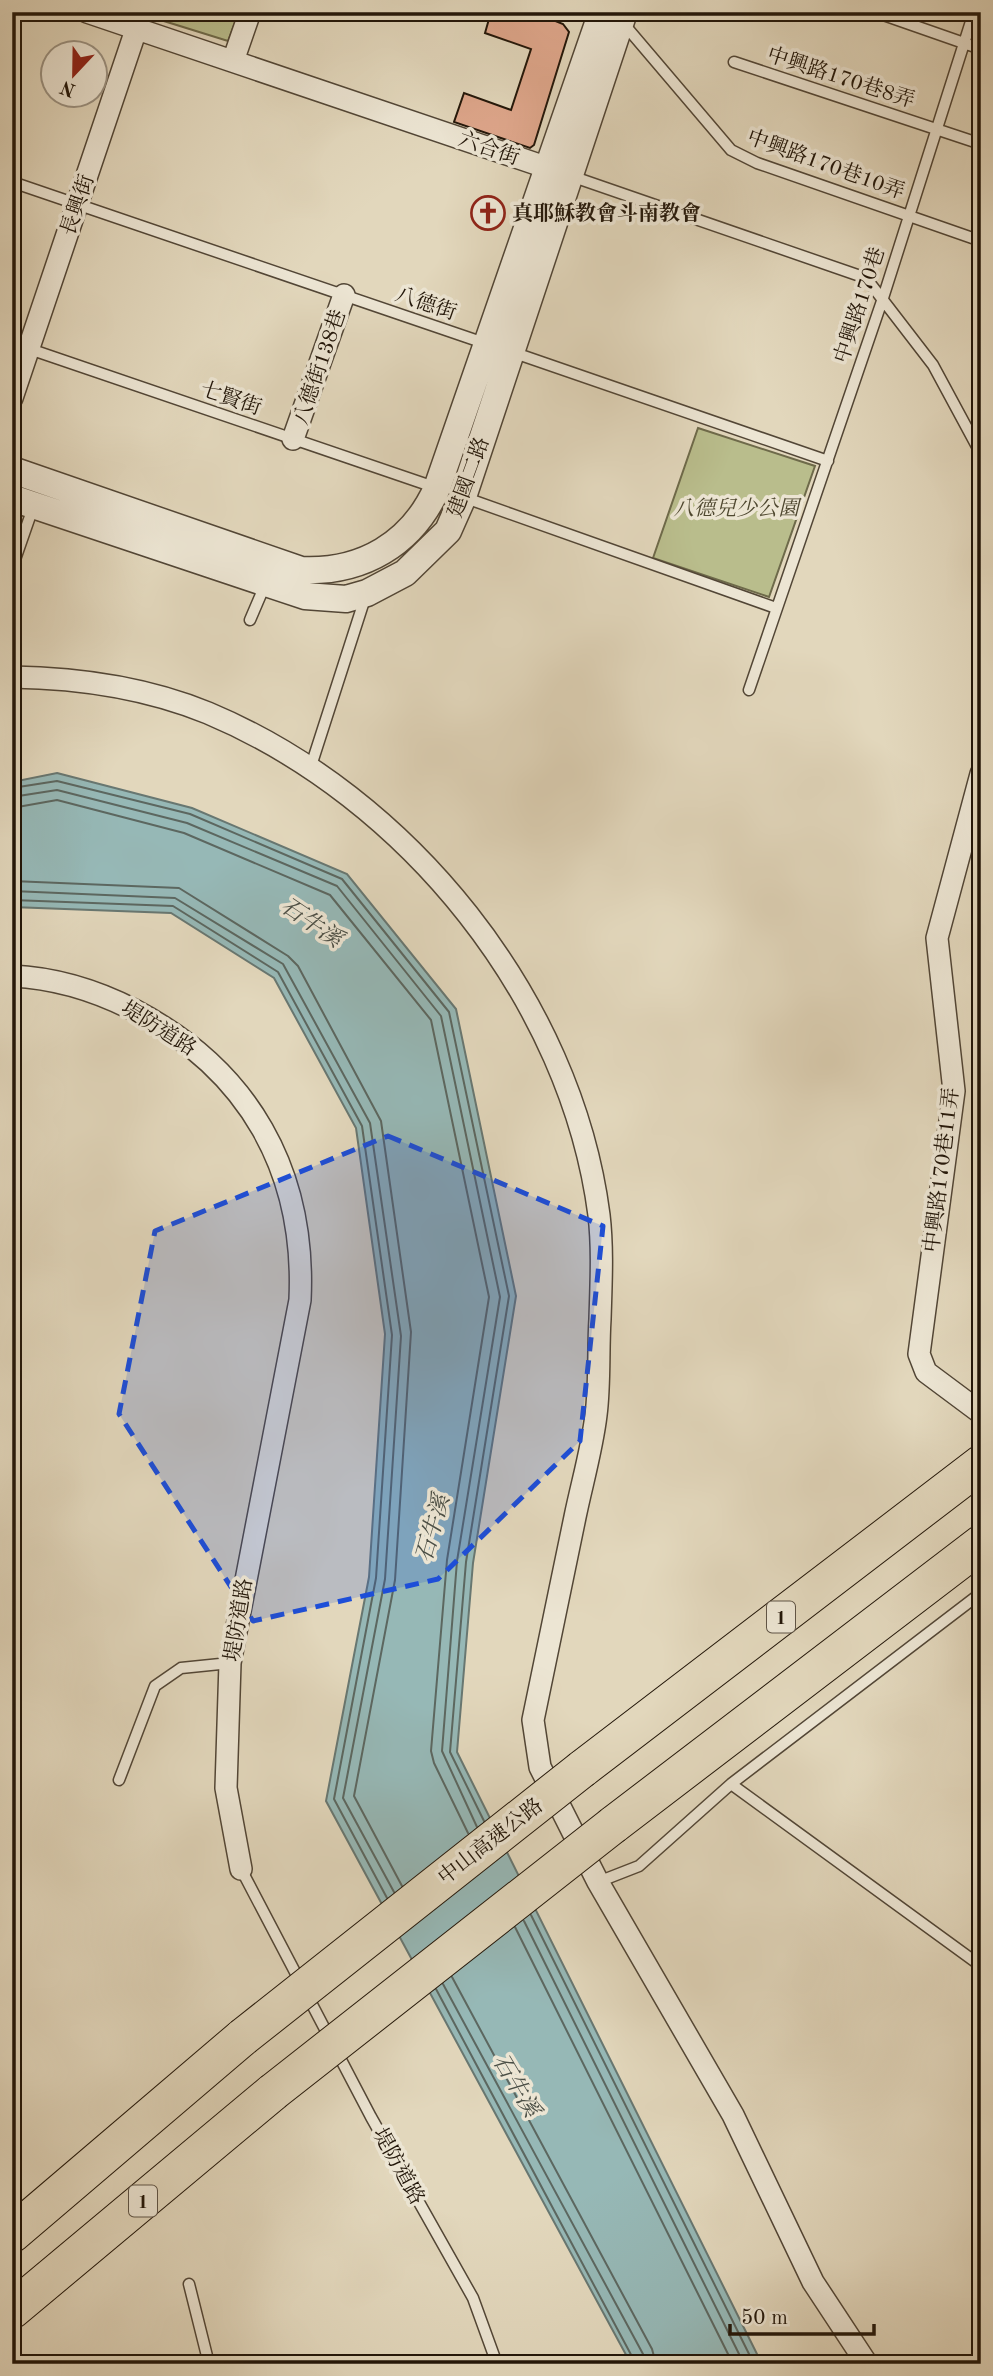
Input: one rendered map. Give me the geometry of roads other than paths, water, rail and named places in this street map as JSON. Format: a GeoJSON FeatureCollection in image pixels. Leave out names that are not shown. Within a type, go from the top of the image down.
{"type":"FeatureCollection","features":[{"type":"Feature","properties":{"kind":"highway","name":"中山高速公路"},"geometry":{"type":"LineString","coordinates":[[12,2234],[243,2037],[582,1769],[981,1464]]}},
{"type":"Feature","properties":{"kind":"highway","name":"1"},"geometry":{"type":"LineString","coordinates":[[12,2310],[273,2092],[613,1825],[981,1544]]}},
{"type":"Feature","properties":{"kind":"street","name":"六合街"},"geometry":{"type":"LineString","coordinates":[[87,12],[139,21],[233,61],[560,172]]}},
{"type":"Feature","properties":{"kind":"street"},"geometry":{"type":"LineString","coordinates":[[233,61],[250,12]]}},
{"type":"Feature","properties":{"kind":"street","name":"建國二路"},"geometry":{"type":"LineString","coordinates":[[23,502],[265,584],[325,599],[346,599],[367,593],[405,573],[448,531],[463,497],[500,348],[560,172],[609,15]]}},
{"type":"Feature","properties":{"kind":"street","name":"長興街"},"geometry":{"type":"LineString","coordinates":[[12,397],[20,346],[77,204],[139,21]]}},
{"type":"Feature","properties":{"kind":"street","name":"八德街138巷"},"geometry":{"type":"LineString","coordinates":[[293,439],[344,295]]}},
{"type":"Feature","properties":{"kind":"street","name":"建國二路"},"geometry":{"type":"LineString","coordinates":[[12,470],[302,570],[320,571],[357,564],[389,548],[414,526],[438,488],[500,348]]}},
{"type":"Feature","properties":{"kind":"street"},"geometry":{"type":"LineString","coordinates":[[12,677],[94,683],[172,701],[229,723],[310,769],[366,807],[401,839],[453,895],[518,987],[561,1073],[590,1167],[599,1217],[601,1268],[596,1415],[533,1720],[540,1766],[598,1881],[733,2115],[813,2282],[867,2364]]}},
{"type":"Feature","properties":{"kind":"street","name":"中興路170巷11弄"},"geometry":{"type":"LineString","coordinates":[[981,774],[975,819],[937,938],[954,1091],[919,1354],[926,1372],[981,1413]]}},
{"type":"Feature","properties":{"kind":"street","name":"堤防道路"},"geometry":{"type":"LineString","coordinates":[[12,976],[34,977],[90,989],[178,1035],[220,1072],[254,1115],[268,1139],[289,1191],[300,1245],[300,1300],[230,1663],[226,1788],[241,1869]]}},
{"type":"Feature","properties":{"kind":"lane"},"geometry":{"type":"LineString","coordinates":[[875,12],[981,49]]}},
{"type":"Feature","properties":{"kind":"lane","name":"中興路170巷"},"geometry":{"type":"LineString","coordinates":[[748,690],[883,298],[974,12]]}},
{"type":"Feature","properties":{"kind":"lane","name":"中興路170巷10弄"},"geometry":{"type":"LineString","coordinates":[[609,15],[731,150],[757,163],[981,241]]}},
{"type":"Feature","properties":{"kind":"lane","name":"中興路170巷8弄"},"geometry":{"type":"LineString","coordinates":[[734,61],[981,144]]}},
{"type":"Feature","properties":{"kind":"lane","name":"六合街"},"geometry":{"type":"LineString","coordinates":[[560,172],[866,278],[883,298]]}},
{"type":"Feature","properties":{"kind":"lane","name":"八德街"},"geometry":{"type":"LineString","coordinates":[[12,182],[828,461]]}},
{"type":"Feature","properties":{"kind":"lane"},"geometry":{"type":"LineString","coordinates":[[883,298],[933,365],[981,454]]}},
{"type":"Feature","properties":{"kind":"lane","name":"七賢街"},"geometry":{"type":"LineString","coordinates":[[20,346],[438,488]]}},
{"type":"Feature","properties":{"kind":"lane"},"geometry":{"type":"LineString","coordinates":[[463,497],[776,608]]}},
{"type":"Feature","properties":{"kind":"lane"},"geometry":{"type":"LineString","coordinates":[[12,568],[23,502]]}},
{"type":"Feature","properties":{"kind":"lane"},"geometry":{"type":"LineString","coordinates":[[250,620],[265,584]]}},
{"type":"Feature","properties":{"kind":"lane"},"geometry":{"type":"LineString","coordinates":[[310,769],[367,593]]}},
{"type":"Feature","properties":{"kind":"lane"},"geometry":{"type":"LineString","coordinates":[[598,1881],[639,1866],[731,1784],[981,1593]]}},
{"type":"Feature","properties":{"kind":"lane"},"geometry":{"type":"LineString","coordinates":[[119,1780],[155,1686],[181,1668],[230,1663]]}},
{"type":"Feature","properties":{"kind":"lane"},"geometry":{"type":"LineString","coordinates":[[731,1784],[981,1966]]}},
{"type":"Feature","properties":{"kind":"lane","name":"堤防道路"},"geometry":{"type":"LineString","coordinates":[[241,1869],[371,2117],[472,2298],[497,2364]]}},
{"type":"Feature","properties":{"kind":"lane"},"geometry":{"type":"LineString","coordinates":[[189,2284],[209,2364]]}},
{"type":"Feature","properties":{"kind":"water","name":"石牛溪"},"geometry":{"type":"Polygon","coordinates":[[[57,773],[192,808],[347,874],[456,1009],[516,1296],[473,1563],[457,1752],[762,2364],[631,2364],[326,1801],[369,1577],[385,1334],[356,1128],[274,978],[171,913],[12,907],[12,782],[57,773]]]}},
{"type":"Feature","properties":{"kind":"place","name":"真耶穌教會斗南教會"},"geometry":{"type":"Point","coordinates":[488,213]}},
{"type":"Feature","properties":{"kind":"park label","name":"八德兒少公園"},"geometry":{"type":"Point","coordinates":[736,508]}}]}
